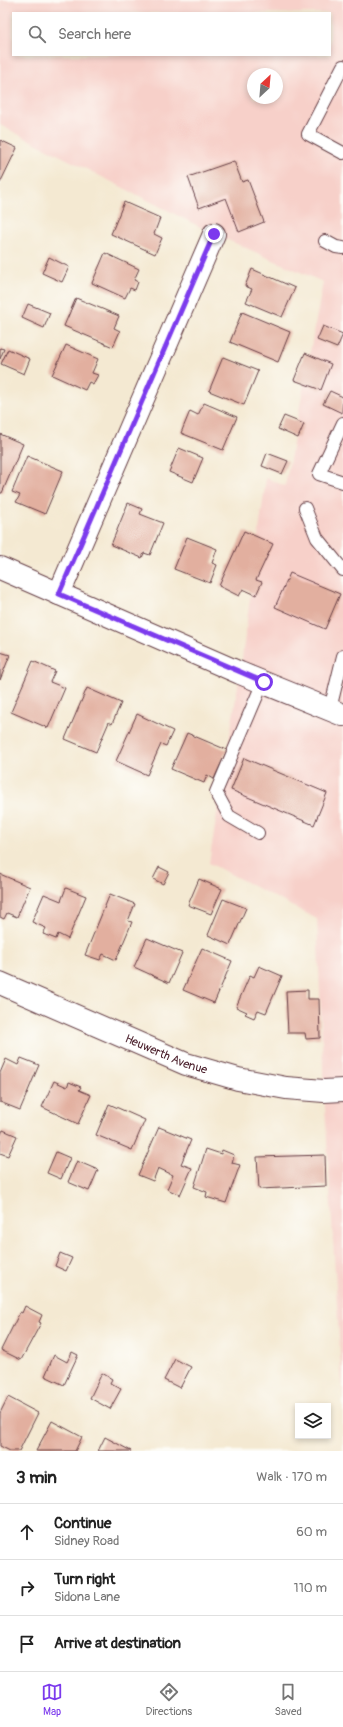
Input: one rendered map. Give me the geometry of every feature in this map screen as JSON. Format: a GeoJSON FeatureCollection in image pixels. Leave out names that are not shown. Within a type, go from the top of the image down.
{"type":"FeatureCollection","features":[{"type":"Feature","properties":{"kind":"street"},"geometry":{"type":"LineString","coordinates":[[59,594],[214,234]]}},
{"type":"Feature","properties":{"kind":"street"},"geometry":{"type":"LineString","coordinates":[[0,568],[336,712]]}},
{"type":"Feature","properties":{"kind":"street","name":"Heuwerth Avenue"},"geometry":{"type":"LineString","coordinates":[[0,983],[186,1064],[238,1079],[286,1088],[324,1091],[343,1090]]}},
{"type":"Feature","properties":{"kind":"lane"},"geometry":{"type":"LineString","coordinates":[[343,66],[308,134],[343,152]]}},
{"type":"Feature","properties":{"kind":"lane"},"geometry":{"type":"LineString","coordinates":[[325,241],[336,247],[343,248]]}},
{"type":"Feature","properties":{"kind":"lane"},"geometry":{"type":"LineString","coordinates":[[343,423],[319,474],[343,482]]}},
{"type":"Feature","properties":{"kind":"lane"},"geometry":{"type":"LineString","coordinates":[[305,508],[317,538],[343,570]]}},
{"type":"Feature","properties":{"kind":"lane"},"geometry":{"type":"LineString","coordinates":[[336,712],[342,661]]}},
{"type":"Feature","properties":{"kind":"lane"},"geometry":{"type":"LineString","coordinates":[[258,833],[229,816],[216,792],[264,682]]}},
{"type":"Feature","properties":{"kind":"shaded area"},"geometry":{"type":"Polygon","coordinates":[[[0,0],[343,0],[343,1402],[324,1091],[317,919],[209,863],[240,673],[266,478],[285,486],[323,282],[214,234],[0,125],[0,0]]]}},
{"type":"Feature","properties":{"kind":"building"},"geometry":{"type":"Polygon","coordinates":[[[0,140],[17,148],[0,183],[0,140]]]}},
{"type":"Feature","properties":{"kind":"building"},"geometry":{"type":"Polygon","coordinates":[[[234,161],[242,182],[248,180],[264,222],[239,232],[226,198],[199,208],[188,177],[234,161]]]}},
{"type":"Feature","properties":{"kind":"building"},"geometry":{"type":"Polygon","coordinates":[[[124,202],[160,218],[154,234],[162,238],[155,254],[111,234],[124,202]]]}},
{"type":"Feature","properties":{"kind":"building"},"geometry":{"type":"Polygon","coordinates":[[[105,253],[139,269],[134,280],[138,282],[135,290],[130,288],[125,298],[92,283],[105,253]]]}},
{"type":"Feature","properties":{"kind":"building"},"geometry":{"type":"Polygon","coordinates":[[[49,257],[69,267],[62,282],[42,273],[49,257]]]}},
{"type":"Feature","properties":{"kind":"building"},"geometry":{"type":"Polygon","coordinates":[[[252,269],[295,288],[282,317],[246,302],[252,289],[245,286],[252,269]]]}},
{"type":"Feature","properties":{"kind":"building"},"geometry":{"type":"Polygon","coordinates":[[[76,298],[119,316],[114,328],[120,331],[113,347],[64,326],[76,298]]]}},
{"type":"Feature","properties":{"kind":"building"},"geometry":{"type":"Polygon","coordinates":[[[28,304],[50,313],[44,328],[22,318],[28,304]]]}},
{"type":"Feature","properties":{"kind":"building"},"geometry":{"type":"Polygon","coordinates":[[[242,312],[290,332],[278,362],[230,342],[242,312]]]}},
{"type":"Feature","properties":{"kind":"building"},"geometry":{"type":"Polygon","coordinates":[[[323,326],[343,334],[337,348],[317,340],[323,326]]]}},
{"type":"Feature","properties":{"kind":"building"},"geometry":{"type":"Polygon","coordinates":[[[66,345],[98,359],[92,373],[98,375],[93,384],[89,382],[85,390],[52,375],[66,345]]]}},
{"type":"Feature","properties":{"kind":"building"},"geometry":{"type":"Polygon","coordinates":[[[0,348],[4,349],[0,359],[0,348]]]}},
{"type":"Feature","properties":{"kind":"building"},"geometry":{"type":"Polygon","coordinates":[[[8,349],[30,359],[24,374],[1,364],[8,349]]]}},
{"type":"Feature","properties":{"kind":"building"},"geometry":{"type":"Polygon","coordinates":[[[305,353],[331,364],[321,390],[294,380],[305,353]]]}},
{"type":"Feature","properties":{"kind":"building"},"geometry":{"type":"Polygon","coordinates":[[[223,357],[258,371],[244,405],[209,391],[223,357]]]}},
{"type":"Feature","properties":{"kind":"building"},"geometry":{"type":"Polygon","coordinates":[[[330,391],[343,397],[342,413],[323,404],[330,391]]]}},
{"type":"Feature","properties":{"kind":"building"},"geometry":{"type":"Polygon","coordinates":[[[204,403],[237,417],[223,450],[181,433],[190,411],[198,415],[204,403]]]}},
{"type":"Feature","properties":{"kind":"building"},"geometry":{"type":"Polygon","coordinates":[[[284,416],[304,424],[298,438],[278,429],[284,416]]]}},
{"type":"Feature","properties":{"kind":"building"},"geometry":{"type":"Polygon","coordinates":[[[0,434],[23,444],[2,493],[0,493],[0,434]]]}},
{"type":"Feature","properties":{"kind":"building"},"geometry":{"type":"Polygon","coordinates":[[[179,448],[203,458],[193,482],[169,472],[179,448]]]}},
{"type":"Feature","properties":{"kind":"building"},"geometry":{"type":"Polygon","coordinates":[[[267,453],[288,461],[282,474],[262,466],[267,453]]]}},
{"type":"Feature","properties":{"kind":"building"},"geometry":{"type":"Polygon","coordinates":[[[27,456],[63,471],[45,514],[16,502],[20,495],[12,492],[27,456]]]}},
{"type":"Feature","properties":{"kind":"building"},"geometry":{"type":"Polygon","coordinates":[[[128,503],[142,509],[140,514],[163,523],[150,555],[144,553],[142,558],[111,545],[128,503]]]}},
{"type":"Feature","properties":{"kind":"building"},"geometry":{"type":"Polygon","coordinates":[[[244,531],[273,544],[256,580],[262,582],[256,595],[243,589],[239,596],[219,586],[244,531]]]}},
{"type":"Feature","properties":{"kind":"building"},"geometry":{"type":"Polygon","coordinates":[[[187,537],[217,549],[212,563],[217,565],[210,583],[174,569],[187,537]]]}},
{"type":"Feature","properties":{"kind":"building"},"geometry":{"type":"Polygon","coordinates":[[[290,573],[340,594],[325,629],[275,607],[290,573]]]}},
{"type":"Feature","properties":{"kind":"building"},"geometry":{"type":"Polygon","coordinates":[[[0,652],[10,655],[0,680],[0,652]]]}},
{"type":"Feature","properties":{"kind":"building"},"geometry":{"type":"Polygon","coordinates":[[[33,661],[55,671],[50,682],[65,688],[48,728],[11,712],[33,661]]]}},
{"type":"Feature","properties":{"kind":"building"},"geometry":{"type":"Polygon","coordinates":[[[87,688],[121,703],[112,724],[109,722],[96,752],[65,739],[87,688]]]}},
{"type":"Feature","properties":{"kind":"building"},"geometry":{"type":"Polygon","coordinates":[[[137,714],[173,731],[166,746],[161,744],[147,775],[116,761],[137,714]]]}},
{"type":"Feature","properties":{"kind":"building"},"geometry":{"type":"Polygon","coordinates":[[[187,733],[227,750],[214,779],[207,775],[204,783],[171,769],[187,733]]]}},
{"type":"Feature","properties":{"kind":"building"},"geometry":{"type":"Polygon","coordinates":[[[244,758],[327,793],[314,825],[231,790],[244,758]]]}},
{"type":"Feature","properties":{"kind":"building"},"geometry":{"type":"Polygon","coordinates":[[[159,867],[169,872],[163,884],[153,879],[159,867]]]}},
{"type":"Feature","properties":{"kind":"building"},"geometry":{"type":"Polygon","coordinates":[[[0,874],[30,887],[17,917],[7,913],[4,919],[0,917],[0,874]]]}},
{"type":"Feature","properties":{"kind":"building"},"geometry":{"type":"Polygon","coordinates":[[[199,879],[222,889],[211,914],[188,905],[199,879]]]}},
{"type":"Feature","properties":{"kind":"building"},"geometry":{"type":"Polygon","coordinates":[[[66,888],[86,896],[68,939],[58,934],[56,939],[43,934],[46,928],[32,922],[44,894],[61,901],[66,888]]]}},
{"type":"Feature","properties":{"kind":"building"},"geometry":{"type":"Polygon","coordinates":[[[110,894],[135,904],[128,921],[132,922],[116,960],[103,954],[100,960],[85,955],[110,894]]]}},
{"type":"Feature","properties":{"kind":"building"},"geometry":{"type":"Polygon","coordinates":[[[223,899],[246,908],[230,945],[208,935],[223,899]]]}},
{"type":"Feature","properties":{"kind":"building"},"geometry":{"type":"Polygon","coordinates":[[[147,938],[182,953],[169,983],[134,967],[147,938]]]}},
{"type":"Feature","properties":{"kind":"building"},"geometry":{"type":"Polygon","coordinates":[[[202,948],[232,961],[214,1003],[183,990],[202,948]]]}},
{"type":"Feature","properties":{"kind":"building"},"geometry":{"type":"Polygon","coordinates":[[[259,966],[282,976],[266,1013],[258,1010],[254,1018],[245,1014],[247,1012],[236,1007],[250,975],[254,977],[259,966]]]}},
{"type":"Feature","properties":{"kind":"building"},"geometry":{"type":"Polygon","coordinates":[[[308,990],[308,999],[319,999],[320,1038],[306,1039],[305,1033],[288,1033],[286,991],[308,990]]]}},
{"type":"Feature","properties":{"kind":"building"},"geometry":{"type":"Polygon","coordinates":[[[21,1058],[39,1065],[20,1110],[0,1102],[0,1073],[6,1059],[18,1065],[21,1058]]]}},
{"type":"Feature","properties":{"kind":"building"},"geometry":{"type":"Polygon","coordinates":[[[54,1081],[67,1087],[69,1082],[81,1087],[79,1090],[91,1095],[78,1124],[42,1107],[54,1081]]]}},
{"type":"Feature","properties":{"kind":"building"},"geometry":{"type":"Polygon","coordinates":[[[109,1104],[145,1120],[132,1150],[96,1135],[109,1104]]]}},
{"type":"Feature","properties":{"kind":"building"},"geometry":{"type":"Polygon","coordinates":[[[159,1127],[191,1140],[181,1164],[192,1168],[180,1195],[167,1189],[173,1175],[158,1168],[153,1181],[138,1175],[159,1127]]]}},
{"type":"Feature","properties":{"kind":"building"},"geometry":{"type":"Polygon","coordinates":[[[3,1130],[17,1136],[8,1156],[0,1153],[0,1136],[3,1130]]]}},
{"type":"Feature","properties":{"kind":"building"},"geometry":{"type":"Polygon","coordinates":[[[206,1149],[221,1154],[222,1150],[234,1155],[232,1163],[240,1165],[226,1203],[206,1197],[207,1192],[194,1187],[206,1149]]]}},
{"type":"Feature","properties":{"kind":"building"},"geometry":{"type":"Polygon","coordinates":[[[56,1152],[70,1158],[61,1179],[47,1173],[56,1152]]]}},
{"type":"Feature","properties":{"kind":"building"},"geometry":{"type":"Polygon","coordinates":[[[325,1155],[326,1186],[259,1189],[257,1157],[325,1155]]]}},
{"type":"Feature","properties":{"kind":"building"},"geometry":{"type":"Polygon","coordinates":[[[77,1161],[98,1170],[89,1191],[68,1182],[77,1161]]]}},
{"type":"Feature","properties":{"kind":"building"},"geometry":{"type":"Polygon","coordinates":[[[60,1253],[72,1258],[66,1271],[55,1266],[60,1253]]]}},
{"type":"Feature","properties":{"kind":"building"},"geometry":{"type":"Polygon","coordinates":[[[25,1306],[42,1315],[39,1322],[41,1323],[21,1360],[1,1350],[20,1312],[22,1313],[25,1306]]]}},
{"type":"Feature","properties":{"kind":"building"},"geometry":{"type":"Polygon","coordinates":[[[72,1352],[78,1355],[64,1385],[45,1376],[54,1355],[67,1362],[72,1352]]]}},
{"type":"Feature","properties":{"kind":"building"},"geometry":{"type":"Polygon","coordinates":[[[175,1359],[191,1367],[180,1388],[164,1380],[175,1359]]]}},
{"type":"Feature","properties":{"kind":"building"},"geometry":{"type":"Polygon","coordinates":[[[102,1373],[112,1379],[110,1383],[121,1389],[110,1409],[90,1398],[102,1373]]]}},
{"type":"Feature","properties":{"kind":"building"},"geometry":{"type":"Polygon","coordinates":[[[8,1397],[38,1413],[19,1451],[10,1451],[0,1446],[0,1413],[8,1397]]]}},
{"type":"Feature","properties":{"kind":"building"},"geometry":{"type":"Polygon","coordinates":[[[52,1421],[82,1437],[75,1451],[36,1451],[52,1421]]]}},
{"type":"Feature","properties":{"kind":"building"},"geometry":{"type":"Polygon","coordinates":[[[105,1437],[131,1451],[98,1451],[105,1437]]]}},
{"type":"Feature","properties":{"kind":"route"},"geometry":{"type":"LineString","coordinates":[[214,234],[59,594],[264,682]]}}]}
